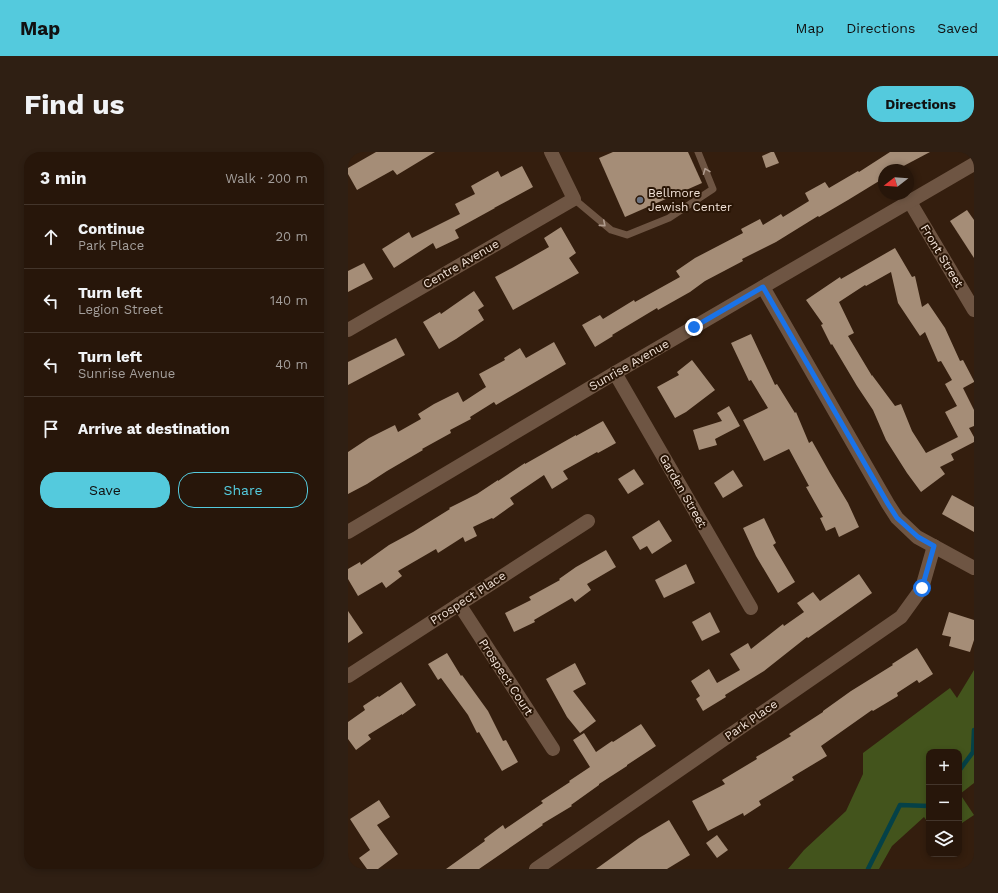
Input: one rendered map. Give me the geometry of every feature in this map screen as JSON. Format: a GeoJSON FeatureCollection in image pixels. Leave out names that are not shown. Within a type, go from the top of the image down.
{"type":"FeatureCollection","features":[{"type":"Feature","properties":{"kind":"street"},"geometry":{"type":"LineString","coordinates":[[551,152],[574,199]]}},
{"type":"Feature","properties":{"kind":"street","name":"Sunrise Avenue"},"geometry":{"type":"LineString","coordinates":[[348,532],[615,373],[974,164]]}},
{"type":"Feature","properties":{"kind":"street","name":"Centre Avenue"},"geometry":{"type":"LineString","coordinates":[[348,330],[574,199]]}},
{"type":"Feature","properties":{"kind":"street","name":"Front Street"},"geometry":{"type":"LineString","coordinates":[[910,202],[974,310]]}},
{"type":"Feature","properties":{"kind":"street"},"geometry":{"type":"LineString","coordinates":[[763,287],[897,518],[918,537],[974,568]]}},
{"type":"Feature","properties":{"kind":"street","name":"Garden Street"},"geometry":{"type":"LineString","coordinates":[[615,373],[752,608]]}},
{"type":"Feature","properties":{"kind":"street","name":"Prospect Place"},"geometry":{"type":"LineString","coordinates":[[348,676],[588,521]]}},
{"type":"Feature","properties":{"kind":"street","name":"Park Place"},"geometry":{"type":"LineString","coordinates":[[536,869],[901,617],[922,588],[934,546]]}},
{"type":"Feature","properties":{"kind":"street","name":"Prospect Court"},"geometry":{"type":"LineString","coordinates":[[459,604],[552,749]]}},
{"type":"Feature","properties":{"kind":"lane"},"geometry":{"type":"LineString","coordinates":[[574,199],[611,230],[627,235],[669,218],[713,189],[698,152]]}},
{"type":"Feature","properties":{"kind":"green space"},"geometry":{"type":"Polygon","coordinates":[[[974,670],[974,783],[962,792],[962,749],[926,749],[926,820],[924,817],[892,846],[879,869],[788,869],[804,850],[846,811],[863,774],[863,753],[950,688],[957,698],[974,670]]]}},
{"type":"Feature","properties":{"kind":"green space"},"geometry":{"type":"Polygon","coordinates":[[[962,797],[974,815],[962,823],[962,797]]]}},
{"type":"Feature","properties":{"kind":"building"},"geometry":{"type":"Polygon","coordinates":[[[376,152],[435,152],[397,175],[393,170],[357,190],[348,174],[348,168],[376,152]]]}},
{"type":"Feature","properties":{"kind":"building","name":"Bellmore Jewish Center"},"geometry":{"type":"Polygon","coordinates":[[[613,152],[688,152],[702,183],[625,217],[599,158],[613,152]]]}},
{"type":"Feature","properties":{"kind":"building"},"geometry":{"type":"Polygon","coordinates":[[[774,152],[779,163],[766,168],[762,156],[774,152]]]}},
{"type":"Feature","properties":{"kind":"building"},"geometry":{"type":"Polygon","coordinates":[[[890,152],[930,152],[907,164],[878,164],[878,182],[776,242],[742,259],[743,261],[705,281],[690,292],[658,310],[657,308],[595,347],[582,325],[600,315],[603,319],[634,300],[635,302],[680,277],[676,271],[695,258],[743,233],[741,229],[760,219],[763,225],[781,214],[783,217],[809,201],[805,193],[825,182],[829,188],[858,171],[859,172],[890,152]]]}},
{"type":"Feature","properties":{"kind":"building"},"geometry":{"type":"Polygon","coordinates":[[[522,166],[533,187],[455,230],[459,238],[436,249],[433,243],[394,268],[382,249],[409,232],[412,238],[460,214],[455,204],[475,194],[471,186],[498,171],[501,177],[522,166]]]}},
{"type":"Feature","properties":{"kind":"building"},"geometry":{"type":"Polygon","coordinates":[[[967,210],[974,220],[974,258],[950,221],[967,210]]]}},
{"type":"Feature","properties":{"kind":"building"},"geometry":{"type":"Polygon","coordinates":[[[561,227],[576,253],[569,258],[579,273],[513,310],[495,277],[549,247],[544,238],[561,227]]]}},
{"type":"Feature","properties":{"kind":"building"},"geometry":{"type":"Polygon","coordinates":[[[895,248],[912,277],[915,276],[922,307],[928,303],[945,328],[960,361],[963,360],[974,381],[963,388],[974,410],[974,426],[969,428],[974,437],[974,442],[951,454],[954,460],[940,467],[945,474],[921,492],[886,440],[873,410],[832,344],[831,345],[821,325],[823,324],[806,300],[840,277],[841,279],[895,248]],[[891,272],[866,286],[865,285],[839,302],[854,333],[848,336],[872,376],[895,406],[901,404],[912,431],[926,453],[958,437],[945,412],[957,406],[945,384],[952,380],[941,361],[938,362],[925,332],[920,336],[898,303],[891,272]]]}},
{"type":"Feature","properties":{"kind":"building"},"geometry":{"type":"Polygon","coordinates":[[[364,263],[373,279],[348,292],[348,271],[364,263]]]}},
{"type":"Feature","properties":{"kind":"building"},"geometry":{"type":"Polygon","coordinates":[[[474,291],[484,306],[478,310],[484,320],[439,349],[423,322],[440,312],[441,314],[474,291]]]}},
{"type":"Feature","properties":{"kind":"building"},"geometry":{"type":"Polygon","coordinates":[[[751,334],[775,385],[777,384],[795,413],[796,412],[809,443],[812,441],[848,503],[859,527],[839,537],[835,527],[826,531],[820,518],[823,517],[806,487],[809,486],[789,449],[764,461],[743,420],[768,408],[751,380],[749,381],[731,343],[751,334]]]}},
{"type":"Feature","properties":{"kind":"building"},"geometry":{"type":"Polygon","coordinates":[[[396,338],[405,355],[348,385],[348,362],[396,338]]]}},
{"type":"Feature","properties":{"kind":"building"},"geometry":{"type":"Polygon","coordinates":[[[554,342],[566,364],[496,405],[494,402],[470,417],[471,419],[450,430],[451,433],[348,494],[348,452],[369,438],[395,425],[398,432],[421,419],[418,414],[458,392],[463,402],[486,387],[479,374],[505,360],[504,358],[520,348],[526,358],[554,342]]]}},
{"type":"Feature","properties":{"kind":"building"},"geometry":{"type":"Polygon","coordinates":[[[692,360],[715,390],[686,412],[675,418],[657,387],[679,375],[677,372],[692,360]]]}},
{"type":"Feature","properties":{"kind":"building"},"geometry":{"type":"Polygon","coordinates":[[[729,406],[740,426],[715,439],[717,445],[699,450],[693,430],[722,421],[717,413],[729,406]]]}},
{"type":"Feature","properties":{"kind":"building"},"geometry":{"type":"Polygon","coordinates":[[[603,421],[616,443],[563,471],[568,479],[552,489],[544,475],[510,498],[514,504],[493,519],[492,518],[473,527],[477,536],[465,542],[463,537],[438,553],[436,549],[398,571],[402,576],[386,588],[382,582],[358,596],[348,579],[348,569],[360,562],[361,565],[389,545],[413,532],[450,509],[449,508],[477,494],[525,463],[603,421]]]}},
{"type":"Feature","properties":{"kind":"building"},"geometry":{"type":"Polygon","coordinates":[[[634,469],[644,484],[628,494],[618,479],[634,469]]]}},
{"type":"Feature","properties":{"kind":"building"},"geometry":{"type":"Polygon","coordinates":[[[733,470],[743,486],[723,498],[714,483],[733,470]]]}},
{"type":"Feature","properties":{"kind":"building"},"geometry":{"type":"Polygon","coordinates":[[[952,495],[974,507],[974,532],[942,514],[952,495]]]}},
{"type":"Feature","properties":{"kind":"building"},"geometry":{"type":"Polygon","coordinates":[[[764,518],[776,543],[773,545],[795,582],[778,593],[756,556],[743,528],[764,518]]]}},
{"type":"Feature","properties":{"kind":"building"},"geometry":{"type":"Polygon","coordinates":[[[659,520],[672,541],[652,554],[647,546],[640,550],[632,537],[659,520]]]}},
{"type":"Feature","properties":{"kind":"building"},"geometry":{"type":"Polygon","coordinates":[[[606,550],[616,567],[587,584],[591,590],[575,602],[572,598],[534,620],[535,622],[514,632],[505,613],[531,600],[529,597],[560,580],[559,579],[576,567],[606,550]]]}},
{"type":"Feature","properties":{"kind":"building"},"geometry":{"type":"Polygon","coordinates":[[[686,564],[695,583],[664,598],[655,580],[686,564]]]}},
{"type":"Feature","properties":{"kind":"building"},"geometry":{"type":"Polygon","coordinates":[[[859,574],[872,593],[808,638],[807,637],[764,671],[725,695],[726,697],[703,711],[696,699],[700,696],[691,681],[709,669],[717,683],[740,670],[730,654],[748,643],[751,649],[783,624],[784,626],[804,612],[797,603],[813,592],[820,601],[859,574]]]}},
{"type":"Feature","properties":{"kind":"building"},"geometry":{"type":"Polygon","coordinates":[[[348,611],[363,633],[348,643],[348,611]]]}},
{"type":"Feature","properties":{"kind":"building"},"geometry":{"type":"Polygon","coordinates":[[[710,612],[720,632],[702,641],[692,622],[710,612]]]}},
{"type":"Feature","properties":{"kind":"building"},"geometry":{"type":"Polygon","coordinates":[[[949,612],[974,620],[974,640],[970,652],[949,646],[951,637],[942,635],[949,612]]]}},
{"type":"Feature","properties":{"kind":"building"},"geometry":{"type":"Polygon","coordinates":[[[917,648],[933,674],[919,683],[917,680],[897,693],[898,696],[873,711],[872,710],[821,746],[827,756],[792,777],[794,780],[759,801],[761,805],[744,816],[743,813],[708,831],[692,801],[725,784],[722,780],[791,736],[789,734],[917,648]]]}},
{"type":"Feature","properties":{"kind":"building"},"geometry":{"type":"Polygon","coordinates":[[[447,653],[461,676],[462,675],[488,711],[503,741],[506,740],[518,762],[502,771],[479,732],[477,733],[468,715],[441,678],[438,680],[428,664],[447,653]]]}},
{"type":"Feature","properties":{"kind":"building"},"geometry":{"type":"Polygon","coordinates":[[[575,663],[586,684],[573,691],[596,721],[580,733],[567,717],[546,679],[575,663]]]}},
{"type":"Feature","properties":{"kind":"building"},"geometry":{"type":"Polygon","coordinates":[[[401,682],[416,705],[368,735],[371,739],[356,750],[348,739],[348,722],[365,710],[363,706],[401,682]]]}},
{"type":"Feature","properties":{"kind":"building"},"geometry":{"type":"Polygon","coordinates":[[[641,724],[656,746],[599,784],[571,805],[572,806],[542,824],[543,825],[479,869],[446,869],[485,841],[484,839],[503,825],[505,829],[543,803],[541,801],[590,767],[573,740],[584,733],[596,752],[641,724]]]}},
{"type":"Feature","properties":{"kind":"building"},"geometry":{"type":"Polygon","coordinates":[[[379,800],[390,817],[377,825],[398,854],[378,869],[367,869],[359,858],[370,850],[350,819],[379,800]]]}},
{"type":"Feature","properties":{"kind":"building"},"geometry":{"type":"Polygon","coordinates":[[[669,820],[690,855],[667,869],[596,869],[639,838],[669,820]]]}},
{"type":"Feature","properties":{"kind":"building"},"geometry":{"type":"Polygon","coordinates":[[[717,835],[728,850],[717,858],[706,843],[717,835]]]}},
{"type":"Feature","properties":{"kind":"waterway"},"geometry":{"type":"LineString","coordinates":[[962,767],[973,752],[974,730]]}},
{"type":"Feature","properties":{"kind":"waterway"},"geometry":{"type":"LineString","coordinates":[[868,869],[900,805],[926,806]]}},
{"type":"Feature","properties":{"kind":"place","name":"Bellmore Jewish Center"},"geometry":{"type":"Point","coordinates":[640,200]}},
{"type":"Feature","properties":{"kind":"route"},"geometry":{"type":"LineString","coordinates":[[694,327],[763,287],[897,518],[918,537],[934,546],[922,588]]}}]}
